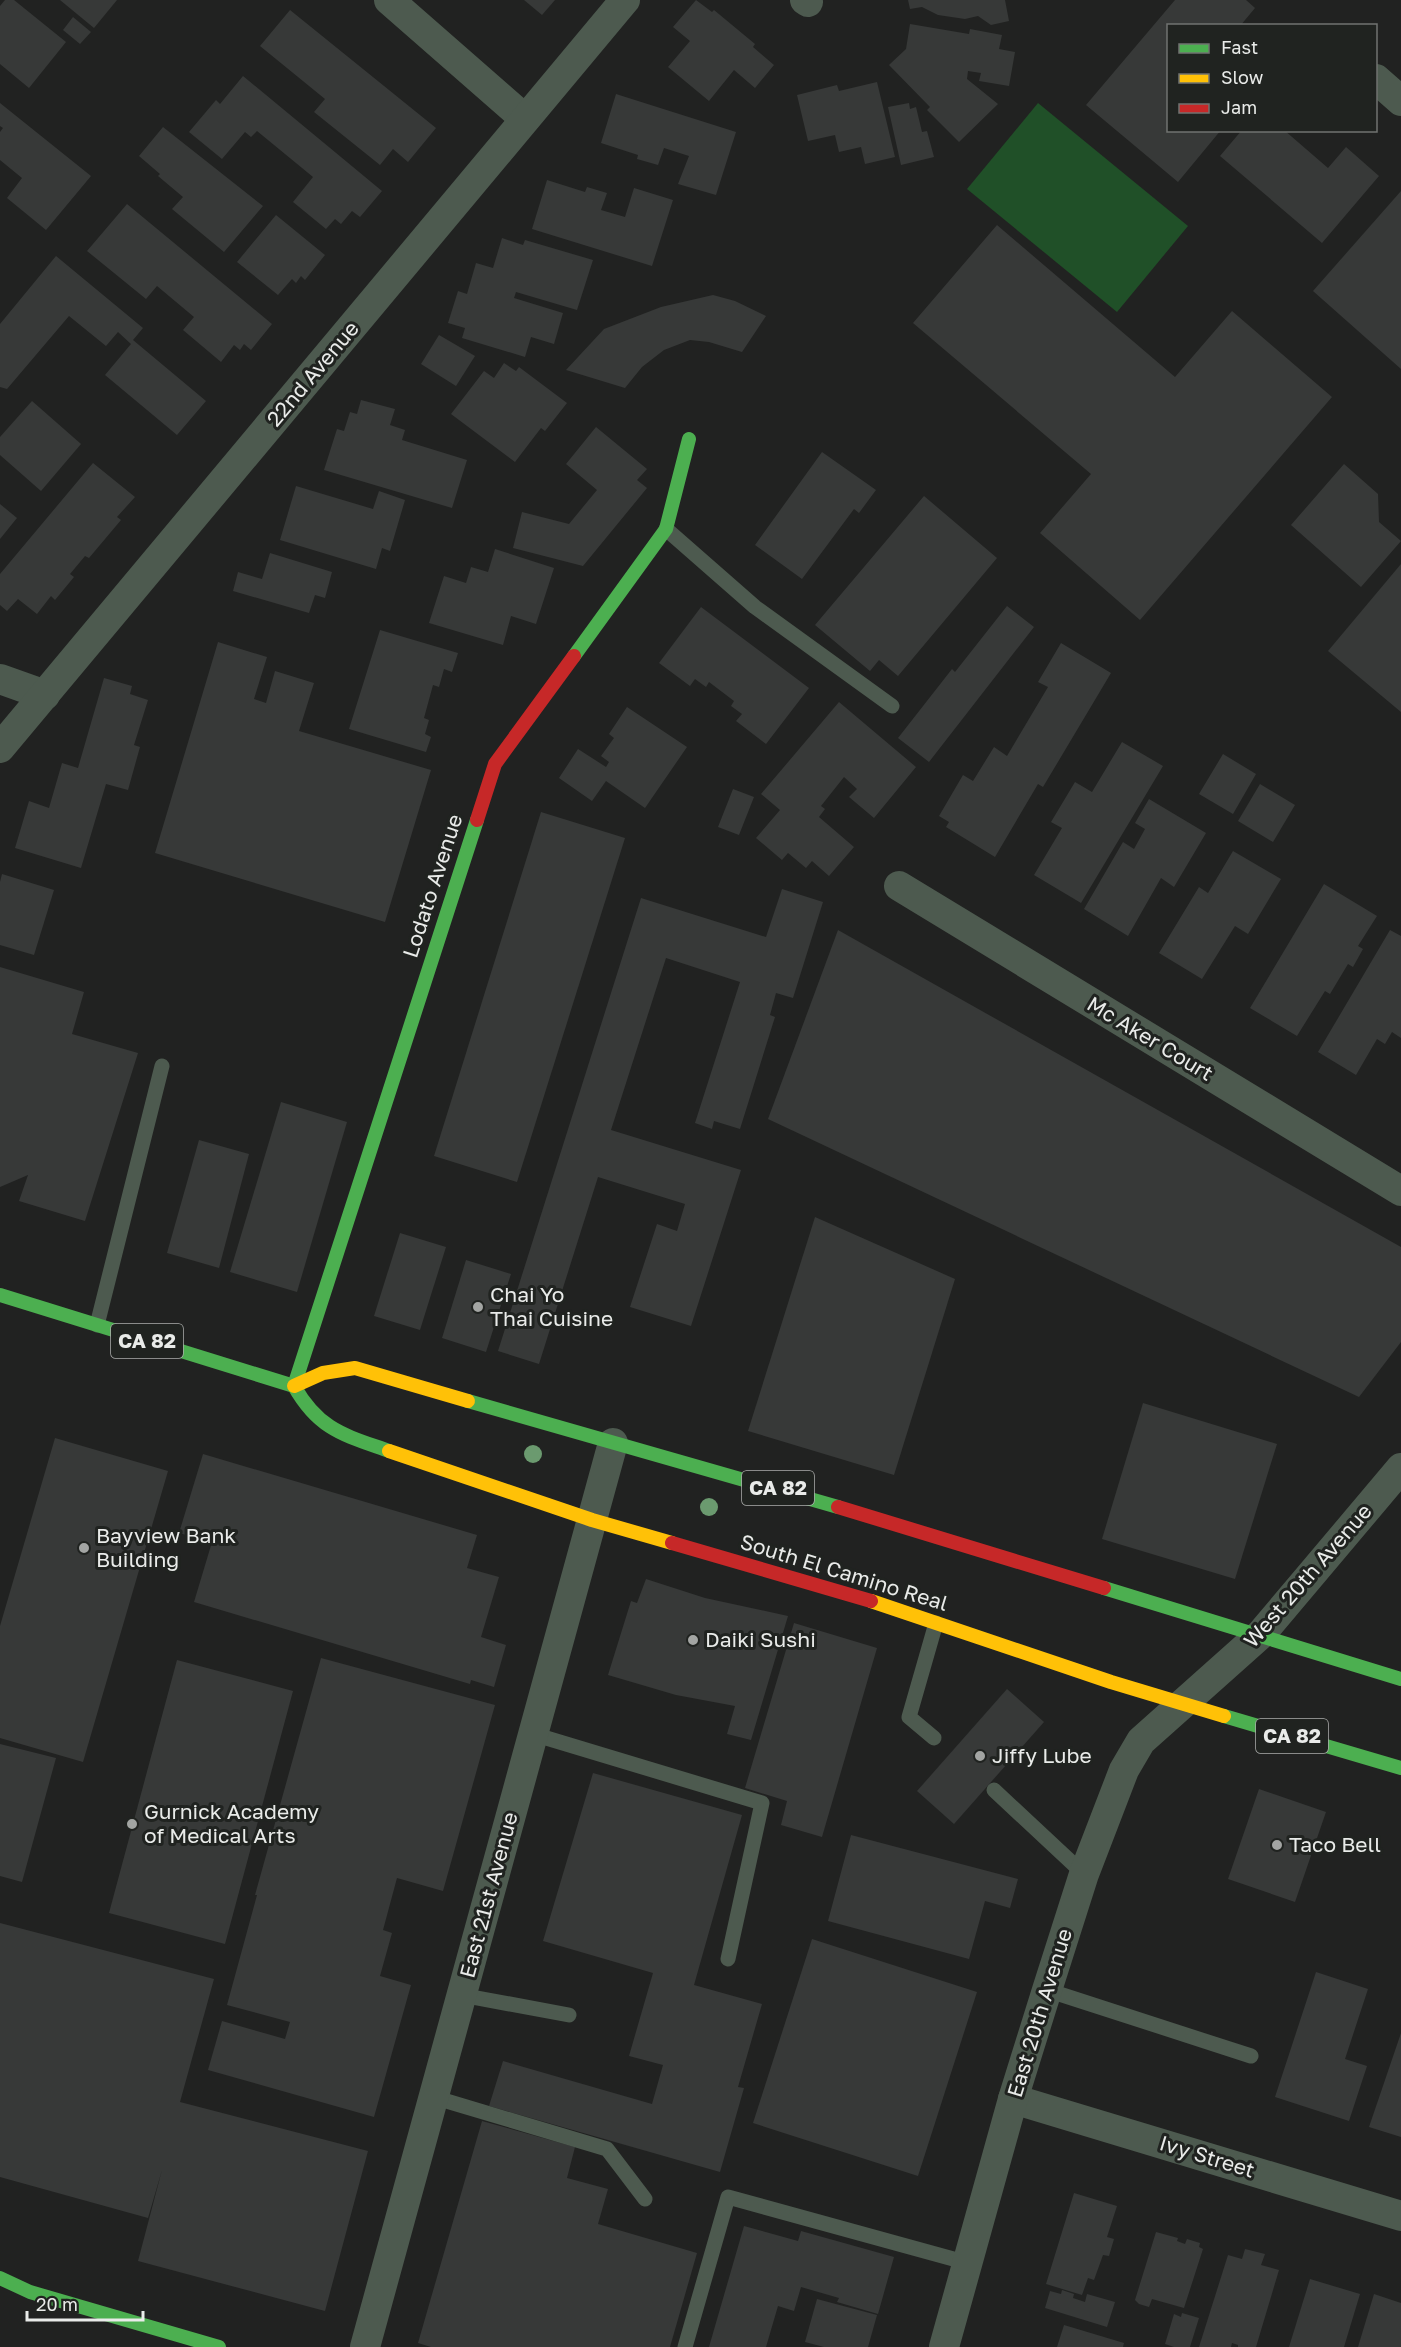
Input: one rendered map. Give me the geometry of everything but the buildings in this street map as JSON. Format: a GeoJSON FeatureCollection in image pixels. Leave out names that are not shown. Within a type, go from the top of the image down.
{"type":"FeatureCollection","features":[{"type":"Feature","properties":{"kind":"main road","name":"Lodato Avenue"},"geometry":{"type":"LineString","coordinates":[[294,1386],[495,764],[666,529],[689,439]]}},
{"type":"Feature","properties":{"kind":"main road","name":"CA 82"},"geometry":{"type":"LineString","coordinates":[[0,1295],[294,1386],[334,1368],[355,1368],[791,1492],[1261,1634],[1401,1679]]}},
{"type":"Feature","properties":{"kind":"main road","name":"South El Camino Real"},"geometry":{"type":"LineString","coordinates":[[294,1386],[305,1406],[337,1433],[592,1520],[836,1589],[1183,1703],[1401,1768]]}},
{"type":"Feature","properties":{"kind":"main road"},"geometry":{"type":"LineString","coordinates":[[0,2278],[30,2292],[189,2343],[219,2347]]}},
{"type":"Feature","properties":{"kind":"street"},"geometry":{"type":"LineString","coordinates":[[389,0],[525,119]]}},
{"type":"Feature","properties":{"kind":"street","name":"22nd Avenue"},"geometry":{"type":"LineString","coordinates":[[0,748],[625,0]]}},
{"type":"Feature","properties":{"kind":"street"},"geometry":{"type":"LineString","coordinates":[[1377,80],[1401,101]]}},
{"type":"Feature","properties":{"kind":"street"},"geometry":{"type":"LineString","coordinates":[[0,680],[45,694]]}},
{"type":"Feature","properties":{"kind":"street","name":"Mc Aker Court"},"geometry":{"type":"LineString","coordinates":[[899,886],[1401,1191]]}},
{"type":"Feature","properties":{"kind":"street","name":"East 21st Avenue"},"geometry":{"type":"LineString","coordinates":[[365,2347],[613,1443]]}},
{"type":"Feature","properties":{"kind":"street","name":"West 20th Avenue"},"geometry":{"type":"LineString","coordinates":[[1183,1703],[1261,1634],[1401,1468]]}},
{"type":"Feature","properties":{"kind":"street","name":"East 20th Avenue"},"geometry":{"type":"LineString","coordinates":[[944,2347],[1013,2099],[1084,1874],[1124,1770],[1141,1741],[1183,1703]]}},
{"type":"Feature","properties":{"kind":"street","name":"Ivy Street"},"geometry":{"type":"LineString","coordinates":[[1013,2099],[1401,2216]]}},
{"type":"Feature","properties":{"kind":"lane"},"geometry":{"type":"LineString","coordinates":[[666,529],[755,607],[892,706]]}},
{"type":"Feature","properties":{"kind":"lane"},"geometry":{"type":"LineString","coordinates":[[97,1325],[162,1066]]}},
{"type":"Feature","properties":{"kind":"lane"},"geometry":{"type":"LineString","coordinates":[[934,1738],[909,1717],[936,1623]]}},
{"type":"Feature","properties":{"kind":"lane"},"geometry":{"type":"LineString","coordinates":[[533,1734],[762,1803],[728,1959]]}},
{"type":"Feature","properties":{"kind":"lane"},"geometry":{"type":"LineString","coordinates":[[994,1790],[1084,1874]]}},
{"type":"Feature","properties":{"kind":"lane"},"geometry":{"type":"LineString","coordinates":[[1047,1990],[1251,2056]]}},
{"type":"Feature","properties":{"kind":"lane"},"geometry":{"type":"LineString","coordinates":[[461,1995],[569,2015]]}},
{"type":"Feature","properties":{"kind":"lane"},"geometry":{"type":"LineString","coordinates":[[433,2097],[607,2149],[645,2199]]}},
{"type":"Feature","properties":{"kind":"lane"},"geometry":{"type":"LineString","coordinates":[[685,2347],[728,2197],[968,2264]]}},
{"type":"Feature","properties":{"kind":"green space"},"geometry":{"type":"Polygon","coordinates":[[[1038,103],[1188,226],[1117,312],[967,189],[1038,103]]]}},
{"type":"Feature","properties":{"kind":"traffic: fast"},"geometry":{"type":"LineString","coordinates":[[574,656],[666,529],[689,439]]}},
{"type":"Feature","properties":{"kind":"traffic: fast"},"geometry":{"type":"LineString","coordinates":[[294,1386],[477,820]]}},
{"type":"Feature","properties":{"kind":"traffic: fast"},"geometry":{"type":"LineString","coordinates":[[0,1295],[294,1386],[303,1401],[323,1422],[346,1435],[389,1451]]}},
{"type":"Feature","properties":{"kind":"traffic: fast"},"geometry":{"type":"LineString","coordinates":[[468,1401],[838,1507]]}},
{"type":"Feature","properties":{"kind":"traffic: fast"},"geometry":{"type":"LineString","coordinates":[[1104,1588],[1401,1679]]}},
{"type":"Feature","properties":{"kind":"traffic: fast"},"geometry":{"type":"LineString","coordinates":[[1224,1716],[1401,1768]]}},
{"type":"Feature","properties":{"kind":"traffic: fast"},"geometry":{"type":"LineString","coordinates":[[0,2278],[30,2292],[219,2347]]}},
{"type":"Feature","properties":{"kind":"traffic: slow"},"geometry":{"type":"LineString","coordinates":[[294,1386],[323,1373],[355,1368],[468,1401]]}},
{"type":"Feature","properties":{"kind":"traffic: slow"},"geometry":{"type":"LineString","coordinates":[[389,1451],[592,1520],[672,1543]]}},
{"type":"Feature","properties":{"kind":"traffic: slow"},"geometry":{"type":"LineString","coordinates":[[871,1601],[1111,1682],[1224,1716]]}},
{"type":"Feature","properties":{"kind":"traffic: jam"},"geometry":{"type":"LineString","coordinates":[[477,820],[495,764],[574,656]]}},
{"type":"Feature","properties":{"kind":"traffic: jam"},"geometry":{"type":"LineString","coordinates":[[838,1507],[1104,1588]]}},
{"type":"Feature","properties":{"kind":"traffic: jam"},"geometry":{"type":"LineString","coordinates":[[672,1543],[871,1601]]}},
{"type":"Feature","properties":{"kind":"place","name":"Chai Yo Thai Cuisine"},"geometry":{"type":"Point","coordinates":[478,1307]}},
{"type":"Feature","properties":{"kind":"place","name":"Bayview Bank Building"},"geometry":{"type":"Point","coordinates":[84,1548]}},
{"type":"Feature","properties":{"kind":"place","name":"Daiki Sushi"},"geometry":{"type":"Point","coordinates":[693,1640]}},
{"type":"Feature","properties":{"kind":"place","name":"Jiffy Lube"},"geometry":{"type":"Point","coordinates":[980,1756]}},
{"type":"Feature","properties":{"kind":"place","name":"Gurnick Academy of Medical Arts"},"geometry":{"type":"Point","coordinates":[132,1824]}},
{"type":"Feature","properties":{"kind":"place","name":"Taco Bell"},"geometry":{"type":"Point","coordinates":[1277,1845]}}]}
